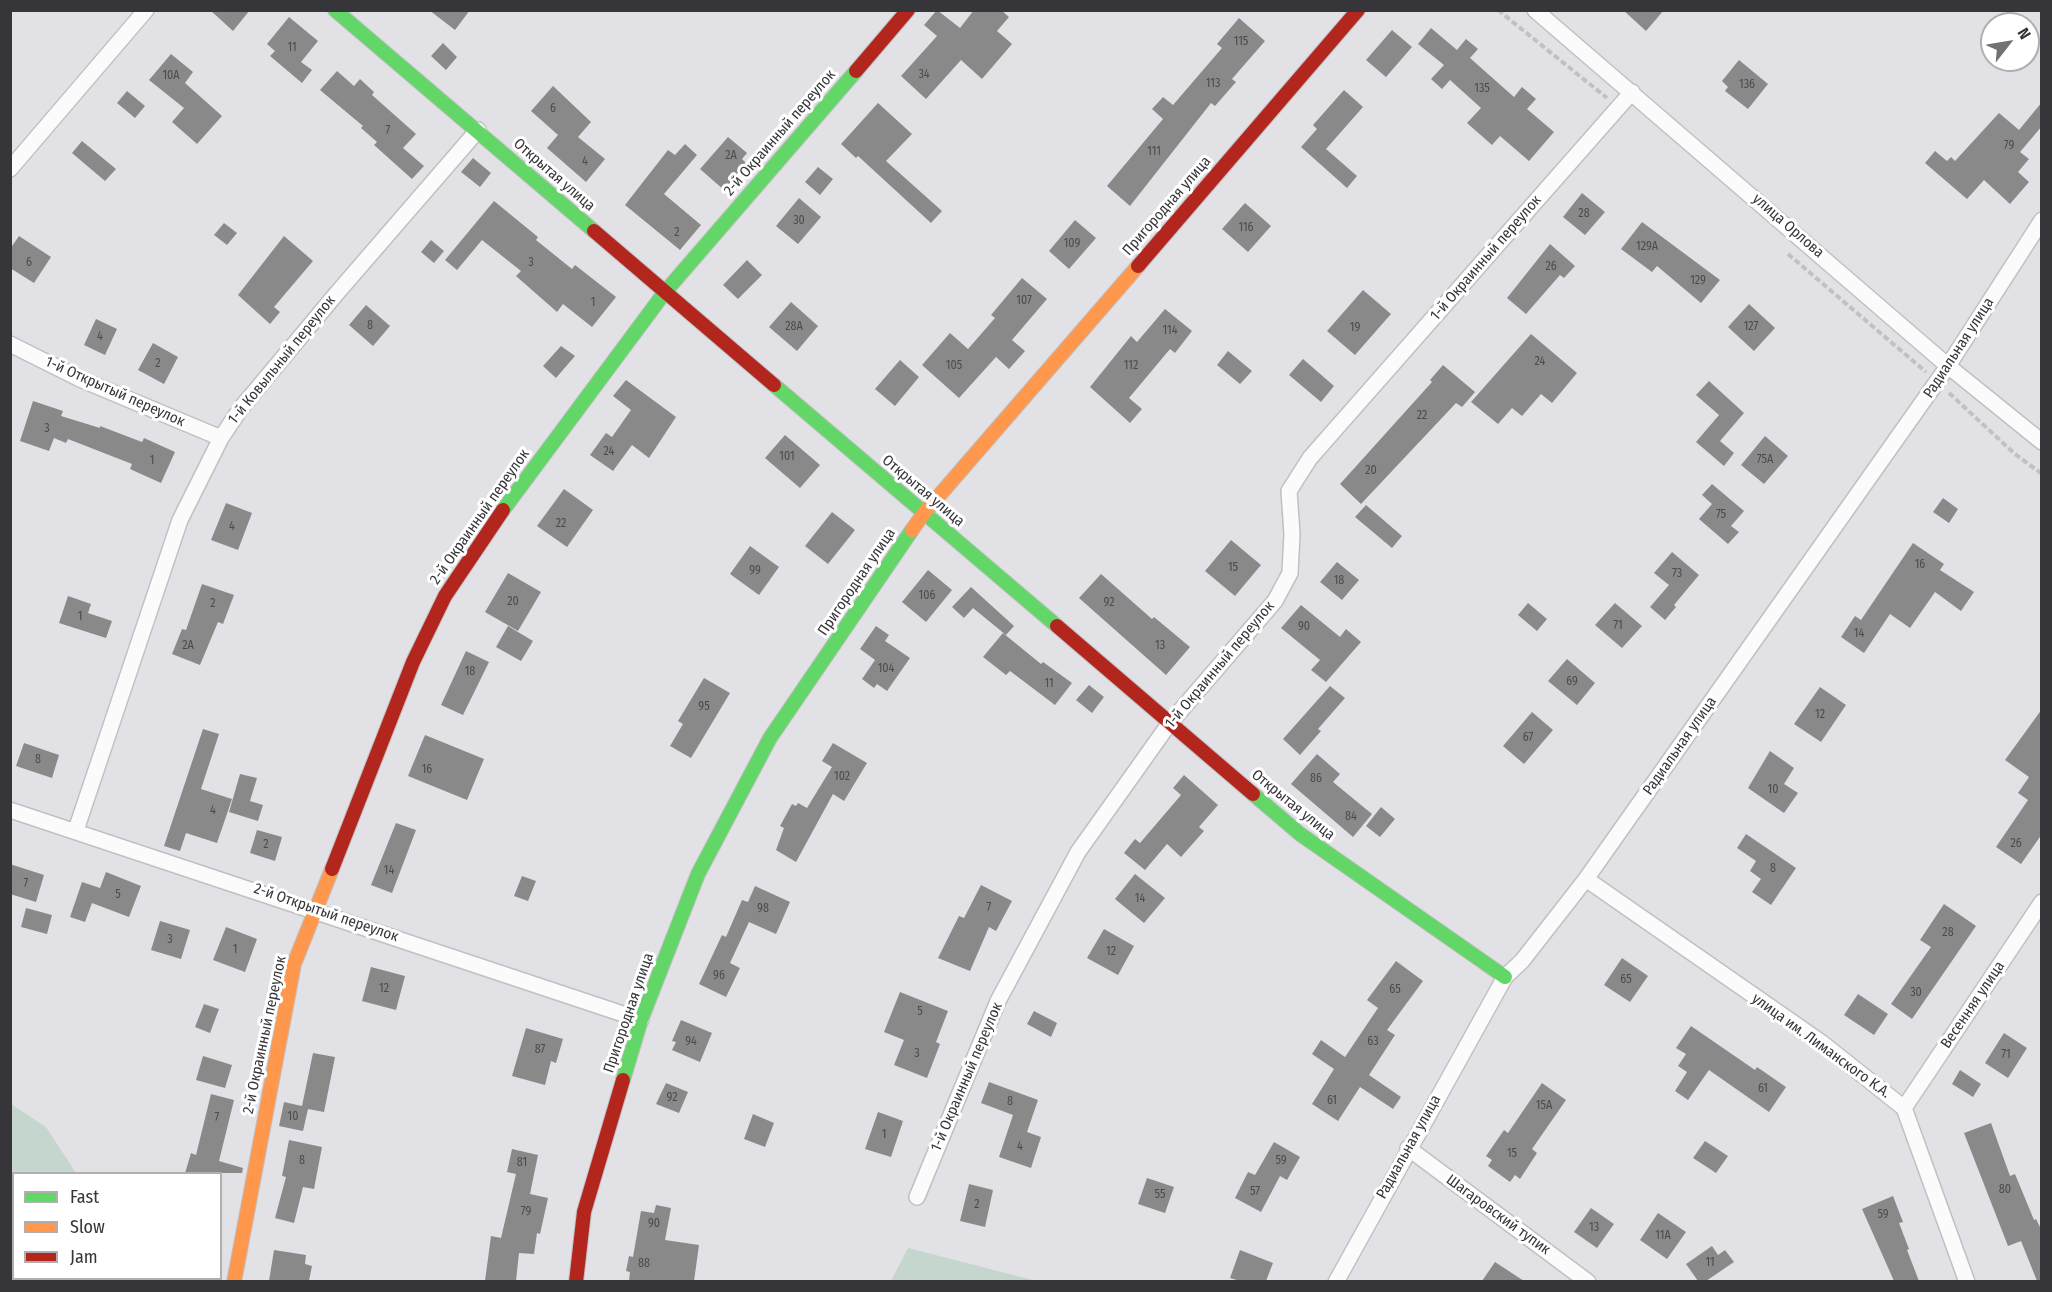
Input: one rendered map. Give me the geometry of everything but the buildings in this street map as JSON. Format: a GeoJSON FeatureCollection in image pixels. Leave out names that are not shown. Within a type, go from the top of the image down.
{"type":"FeatureCollection","features":[{"type":"Feature","properties":{"kind":"street"},"geometry":{"type":"LineString","coordinates":[[10,169],[146,10]]}},
{"type":"Feature","properties":{"kind":"street","name":"2-й Окраинный переулок"},"geometry":{"type":"LineString","coordinates":[[234,1281],[294,964],[413,662],[445,596],[489,529],[665,292],[908,10]]}},
{"type":"Feature","properties":{"kind":"street","name":"Пригородная улица"},"geometry":{"type":"LineString","coordinates":[[576,1281],[584,1212],[641,1020],[698,874],[770,738],[924,513],[1358,10]]}},
{"type":"Feature","properties":{"kind":"street","name":"улица Орлова"},"geometry":{"type":"LineString","coordinates":[[1535,10],[1948,366],[2042,442]]}},
{"type":"Feature","properties":{"kind":"street","name":"Открытая улица"},"geometry":{"type":"LineString","coordinates":[[335,11],[478,130],[1300,834],[1505,977]]}},
{"type":"Feature","properties":{"kind":"street","name":"1-й Окраинный переулок"},"geometry":{"type":"LineString","coordinates":[[917,1197],[998,1001],[1078,852],[1169,724],[1275,601],[1290,573],[1292,534],[1289,491],[1310,458],[1632,93]]}},
{"type":"Feature","properties":{"kind":"street","name":"1-й Ковыльный переулок"},"geometry":{"type":"LineString","coordinates":[[76,830],[180,520],[221,438],[242,408],[337,293],[478,130]]}},
{"type":"Feature","properties":{"kind":"street","name":"Радиальная улица"},"geometry":{"type":"LineString","coordinates":[[1336,1281],[1505,977],[1522,962],[1586,879],[1937,382],[2042,220]]}},
{"type":"Feature","properties":{"kind":"street","name":"1-й Открытый переулок"},"geometry":{"type":"LineString","coordinates":[[10,344],[80,379],[221,438]]}},
{"type":"Feature","properties":{"kind":"street","name":"2-й Открытый переулок"},"geometry":{"type":"LineString","coordinates":[[10,810],[76,830],[641,1020]]}},
{"type":"Feature","properties":{"kind":"street","name":"улица им. Лиманского К.А."},"geometry":{"type":"LineString","coordinates":[[1586,879],[1822,1043],[1904,1108],[1967,1281]]}},
{"type":"Feature","properties":{"kind":"street","name":"Весенняя улица"},"geometry":{"type":"LineString","coordinates":[[1904,1108],[2042,902]]}},
{"type":"Feature","properties":{"kind":"street","name":"Шагаровский тупик"},"geometry":{"type":"LineString","coordinates":[[1408,1148],[1588,1281]]}},
{"type":"Feature","properties":{"kind":"path"},"geometry":{"type":"LineString","coordinates":[[1498,10],[1619,108]]}},
{"type":"Feature","properties":{"kind":"path"},"geometry":{"type":"LineString","coordinates":[[1783,249],[1937,382],[2015,454],[2042,474]]}},
{"type":"Feature","properties":{"kind":"shaded area"},"geometry":{"type":"Polygon","coordinates":[[[11,1104],[46,1127],[75,1172],[12,1172],[12,1280],[82,1280],[11,1281],[11,1104]]]}},
{"type":"Feature","properties":{"kind":"shaded area"},"geometry":{"type":"Polygon","coordinates":[[[908,1248],[1037,1281],[891,1281],[908,1248]]]}},
{"type":"Feature","properties":{"kind":"traffic: fast"},"geometry":{"type":"LineString","coordinates":[[335,10],[594,231]]}},
{"type":"Feature","properties":{"kind":"traffic: fast"},"geometry":{"type":"LineString","coordinates":[[503,510],[665,292],[856,71]]}},
{"type":"Feature","properties":{"kind":"traffic: fast"},"geometry":{"type":"LineString","coordinates":[[774,385],[1057,626]]}},
{"type":"Feature","properties":{"kind":"traffic: fast"},"geometry":{"type":"LineString","coordinates":[[623,1080],[641,1020],[698,874],[770,738],[912,530]]}},
{"type":"Feature","properties":{"kind":"traffic: fast"},"geometry":{"type":"LineString","coordinates":[[1253,794],[1300,834],[1505,977]]}},
{"type":"Feature","properties":{"kind":"traffic: slow"},"geometry":{"type":"LineString","coordinates":[[912,530],[924,513],[1138,266]]}},
{"type":"Feature","properties":{"kind":"traffic: slow"},"geometry":{"type":"LineString","coordinates":[[234,1282],[294,964],[332,869]]}},
{"type":"Feature","properties":{"kind":"traffic: jam"},"geometry":{"type":"LineString","coordinates":[[856,71],[908,10]]}},
{"type":"Feature","properties":{"kind":"traffic: jam"},"geometry":{"type":"LineString","coordinates":[[1138,266],[1358,10]]}},
{"type":"Feature","properties":{"kind":"traffic: jam"},"geometry":{"type":"LineString","coordinates":[[594,231],[774,385]]}},
{"type":"Feature","properties":{"kind":"traffic: jam"},"geometry":{"type":"LineString","coordinates":[[332,869],[413,662],[445,596],[503,510]]}},
{"type":"Feature","properties":{"kind":"traffic: jam"},"geometry":{"type":"LineString","coordinates":[[1057,626],[1253,794]]}},
{"type":"Feature","properties":{"kind":"traffic: jam"},"geometry":{"type":"LineString","coordinates":[[576,1282],[584,1212],[623,1080]]}}]}
